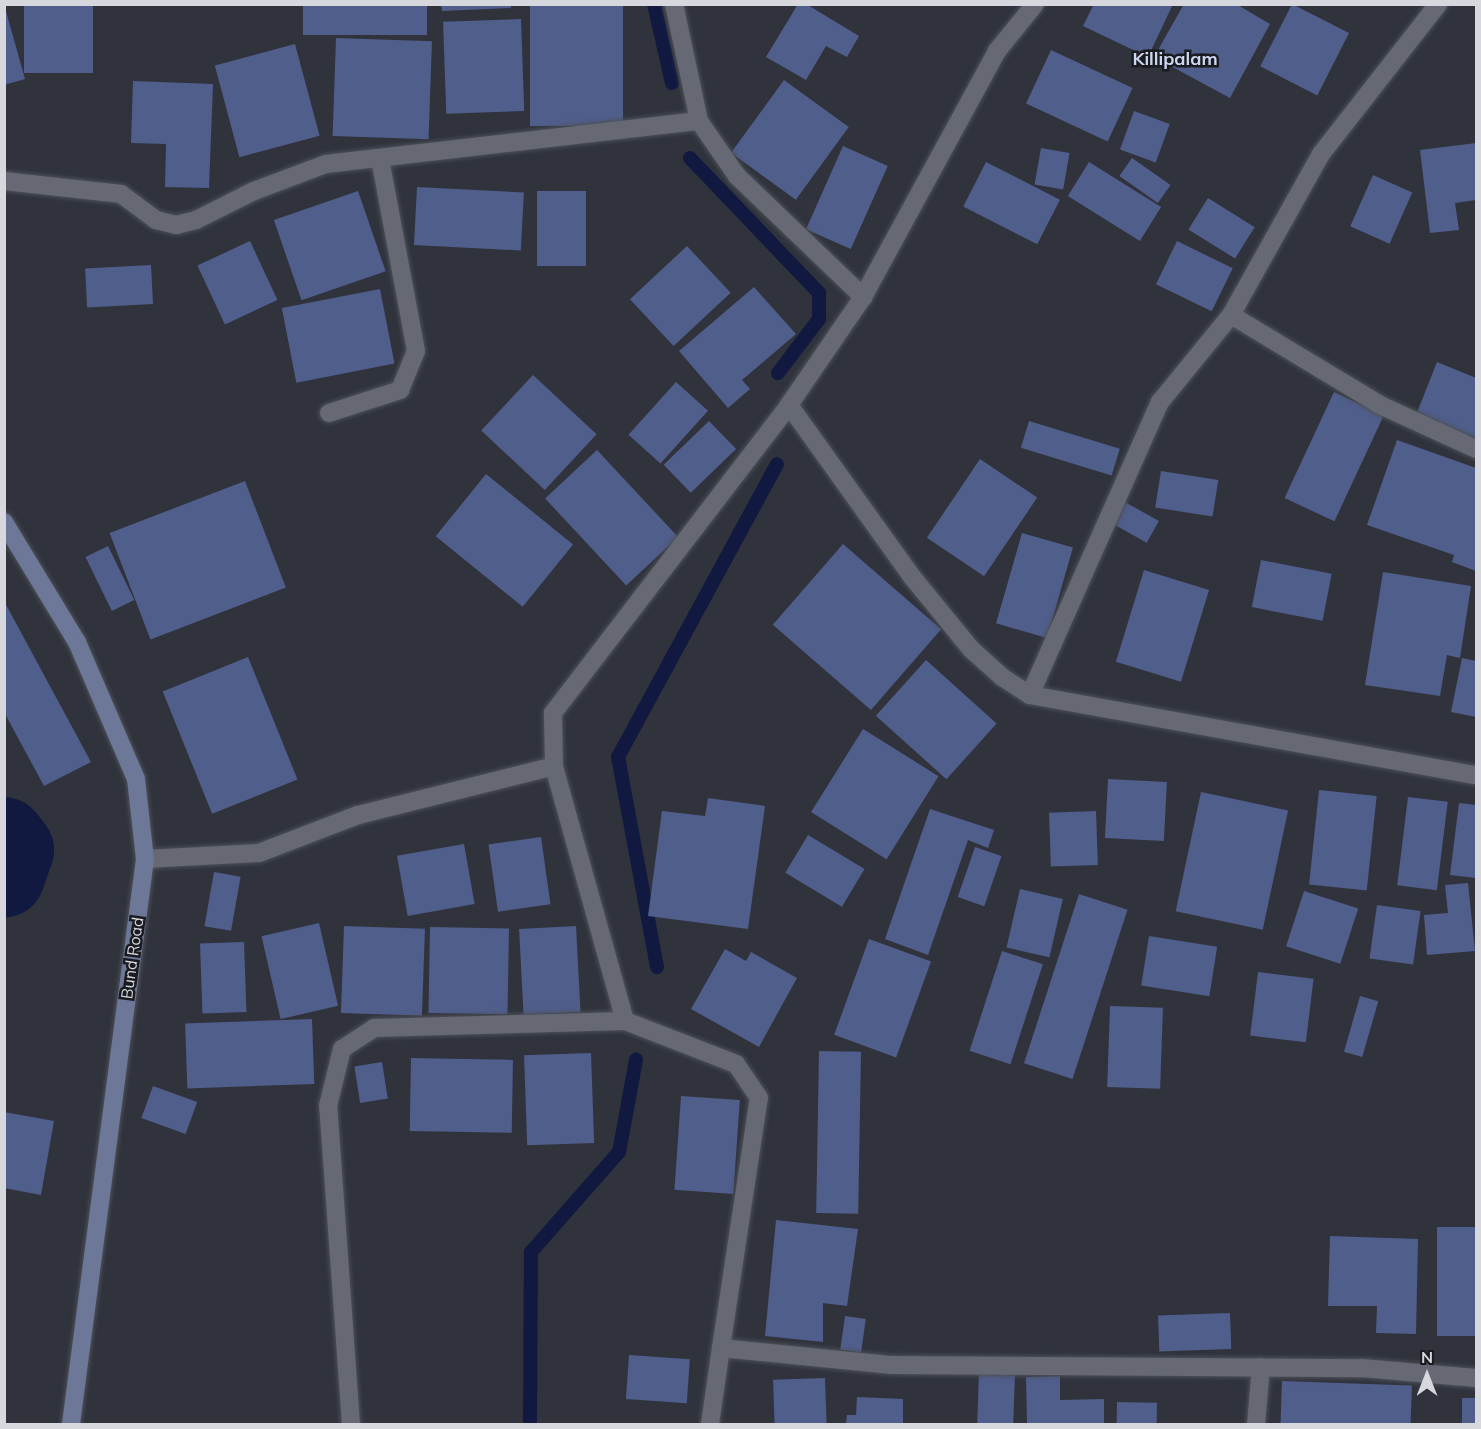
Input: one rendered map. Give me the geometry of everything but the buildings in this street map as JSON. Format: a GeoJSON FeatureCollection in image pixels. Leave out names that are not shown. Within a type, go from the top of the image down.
{"type":"FeatureCollection","features":[{"type":"Feature","properties":{"kind":"street"},"geometry":{"type":"LineString","coordinates":[[674,4],[699,121],[737,176],[863,297]]}},
{"type":"Feature","properties":{"kind":"street"},"geometry":{"type":"LineString","coordinates":[[625,1021],[554,766],[553,713],[789,405],[863,297],[998,51],[1035,4]]}},
{"type":"Feature","properties":{"kind":"street"},"geometry":{"type":"LineString","coordinates":[[1030,695],[1160,402],[1231,315],[1321,154],[1438,4]]}},
{"type":"Feature","properties":{"kind":"street"},"geometry":{"type":"LineString","coordinates":[[4,181],[121,194],[156,220],[176,225],[196,220],[254,191],[326,164],[699,121]]}},
{"type":"Feature","properties":{"kind":"street"},"geometry":{"type":"LineString","coordinates":[[329,413],[400,390],[416,351],[380,158]]}},
{"type":"Feature","properties":{"kind":"street"},"geometry":{"type":"LineString","coordinates":[[1231,315],[1380,405],[1476,449]]}},
{"type":"Feature","properties":{"kind":"street"},"geometry":{"type":"LineString","coordinates":[[789,405],[913,578],[971,649],[1002,677],[1030,695],[1476,775]]}},
{"type":"Feature","properties":{"kind":"street","name":"Bund Road"},"geometry":{"type":"LineString","coordinates":[[4,522],[77,642],[136,779],[145,859],[71,1425]]}},
{"type":"Feature","properties":{"kind":"street"},"geometry":{"type":"LineString","coordinates":[[145,859],[259,853],[358,815],[554,766]]}},
{"type":"Feature","properties":{"kind":"street"},"geometry":{"type":"LineString","coordinates":[[351,1425],[328,1106],[342,1049],[374,1028],[625,1021],[736,1064],[759,1098],[710,1425]]}},
{"type":"Feature","properties":{"kind":"street"},"geometry":{"type":"LineString","coordinates":[[721,1348],[892,1365],[1362,1368],[1476,1378]]}},
{"type":"Feature","properties":{"kind":"street"},"geometry":{"type":"LineString","coordinates":[[1256,1425],[1261,1367]]}},
{"type":"Feature","properties":{"kind":"waterway"},"geometry":{"type":"LineString","coordinates":[[654,4],[672,83]]}},
{"type":"Feature","properties":{"kind":"waterway"},"geometry":{"type":"LineString","coordinates":[[690,158],[819,293],[819,319],[778,373]]}},
{"type":"Feature","properties":{"kind":"waterway"},"geometry":{"type":"LineString","coordinates":[[657,967],[618,757],[777,464]]}},
{"type":"Feature","properties":{"kind":"waterway"},"geometry":{"type":"LineString","coordinates":[[4,838],[13,850],[4,876]]}},
{"type":"Feature","properties":{"kind":"waterway"},"geometry":{"type":"LineString","coordinates":[[530,1424],[531,1252],[619,1152],[636,1060]]}},
{"type":"Feature","properties":{"kind":"district","name":"Killipalam"},"geometry":{"type":"Point","coordinates":[1175,59]}}]}
